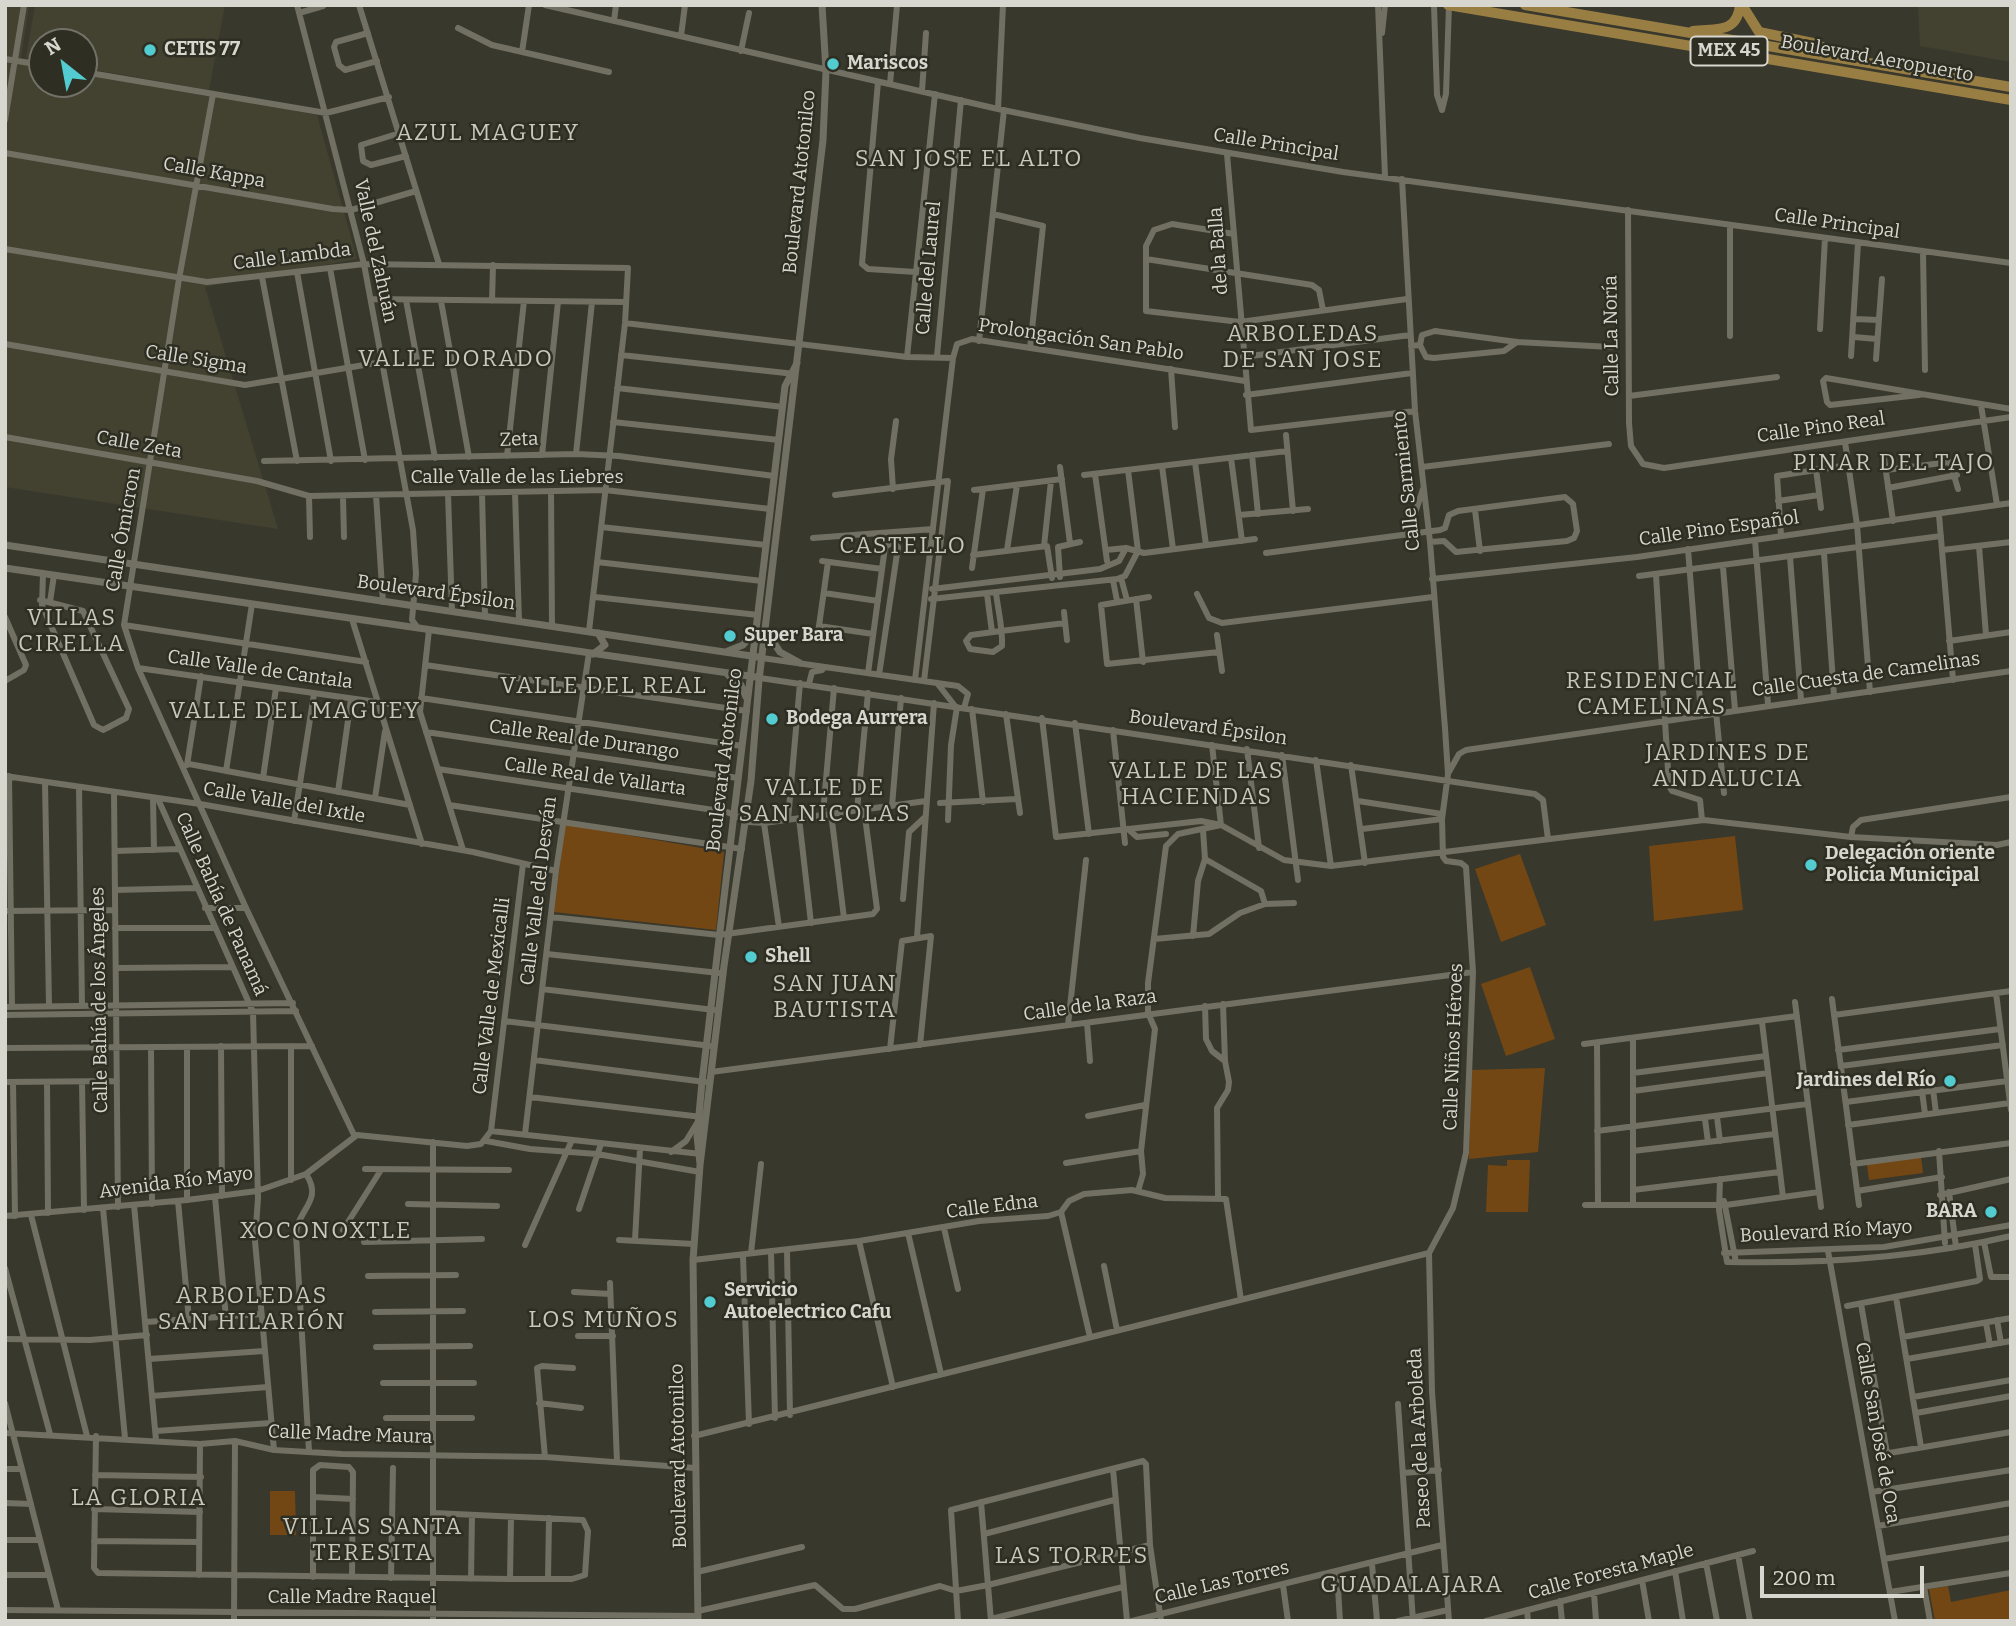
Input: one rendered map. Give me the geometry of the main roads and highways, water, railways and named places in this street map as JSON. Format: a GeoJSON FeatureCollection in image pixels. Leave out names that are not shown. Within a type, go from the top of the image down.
{"type":"FeatureCollection","features":[{"type":"Feature","properties":{"kind":"highway","name":"Boulevard Aeropuerto"},"geometry":{"type":"LineString","coordinates":[[1448,5],[2011,100]]}},
{"type":"Feature","properties":{"kind":"highway","name":"Boulevard Aeropuerto"},"geometry":{"type":"LineString","coordinates":[[1525,5],[2011,87]]}},
{"type":"Feature","properties":{"kind":"highway"},"geometry":{"type":"LineString","coordinates":[[1684,32],[1731,27],[1737,20],[1741,5]]}},
{"type":"Feature","properties":{"kind":"highway"},"geometry":{"type":"LineString","coordinates":[[1741,5],[1759,32],[1813,43],[1857,62]]}},
{"type":"Feature","properties":{"kind":"place","name":"CETIS 77"},"geometry":{"type":"Point","coordinates":[150,50]}},
{"type":"Feature","properties":{"kind":"place","name":"Mariscos"},"geometry":{"type":"Point","coordinates":[833,64]}},
{"type":"Feature","properties":{"kind":"place","name":"Super Bara"},"geometry":{"type":"Point","coordinates":[730,636]}},
{"type":"Feature","properties":{"kind":"place","name":"Bodega Aurrera"},"geometry":{"type":"Point","coordinates":[772,719]}},
{"type":"Feature","properties":{"kind":"place","name":"Delegación oriente Policía Municipal"},"geometry":{"type":"Point","coordinates":[1811,865]}},
{"type":"Feature","properties":{"kind":"place","name":"Shell"},"geometry":{"type":"Point","coordinates":[751,957]}},
{"type":"Feature","properties":{"kind":"place","name":"Jardines del Río"},"geometry":{"type":"Point","coordinates":[1950,1081]}},
{"type":"Feature","properties":{"kind":"place","name":"BARA"},"geometry":{"type":"Point","coordinates":[1991,1212]}},
{"type":"Feature","properties":{"kind":"place","name":"Servicio Autoelectrico Cafu"},"geometry":{"type":"Point","coordinates":[710,1302]}},
{"type":"Feature","properties":{"kind":"district","name":"AZUL MAGUEY"},"geometry":{"type":"Point","coordinates":[488,134]}},
{"type":"Feature","properties":{"kind":"district","name":"SAN JOSE EL ALTO"},"geometry":{"type":"Point","coordinates":[969,160]}},
{"type":"Feature","properties":{"kind":"district","name":"ARBOLEDAS DE SAN JOSE"},"geometry":{"type":"Point","coordinates":[1303,348]}},
{"type":"Feature","properties":{"kind":"district","name":"VALLE DORADO"},"geometry":{"type":"Point","coordinates":[456,360]}},
{"type":"Feature","properties":{"kind":"district","name":"PINAR DEL TAJO"},"geometry":{"type":"Point","coordinates":[1894,464]}},
{"type":"Feature","properties":{"kind":"district","name":"CASTELLO"},"geometry":{"type":"Point","coordinates":[903,547]}},
{"type":"Feature","properties":{"kind":"district","name":"VILLAS CIRELLA"},"geometry":{"type":"Point","coordinates":[72,632]}},
{"type":"Feature","properties":{"kind":"district","name":"VALLE DEL REAL"},"geometry":{"type":"Point","coordinates":[604,687]}},
{"type":"Feature","properties":{"kind":"district","name":"RESIDENCIAL CAMELINAS"},"geometry":{"type":"Point","coordinates":[1652,695]}},
{"type":"Feature","properties":{"kind":"district","name":"VALLE DEL MAGUEY"},"geometry":{"type":"Point","coordinates":[295,712]}},
{"type":"Feature","properties":{"kind":"district","name":"JARDINES DE ANDALUCIA"},"geometry":{"type":"Point","coordinates":[1728,767]}},
{"type":"Feature","properties":{"kind":"district","name":"VALLE DE LAS HACIENDAS"},"geometry":{"type":"Point","coordinates":[1197,785]}},
{"type":"Feature","properties":{"kind":"district","name":"VALLE DE SAN NICOLAS"},"geometry":{"type":"Point","coordinates":[825,802]}},
{"type":"Feature","properties":{"kind":"district","name":"SAN JUAN BAUTISTA"},"geometry":{"type":"Point","coordinates":[835,998]}},
{"type":"Feature","properties":{"kind":"district","name":"XOCONOXTLE"},"geometry":{"type":"Point","coordinates":[326,1232]}},
{"type":"Feature","properties":{"kind":"district","name":"ARBOLEDAS SAN HILARIÓN"},"geometry":{"type":"Point","coordinates":[252,1310]}},
{"type":"Feature","properties":{"kind":"district","name":"LOS MUÑOS"},"geometry":{"type":"Point","coordinates":[604,1321]}},
{"type":"Feature","properties":{"kind":"district","name":"LA GLORIA"},"geometry":{"type":"Point","coordinates":[139,1499]}},
{"type":"Feature","properties":{"kind":"district","name":"VILLAS SANTA TERESITA"},"geometry":{"type":"Point","coordinates":[373,1541]}},
{"type":"Feature","properties":{"kind":"district","name":"LAS TORRES"},"geometry":{"type":"Point","coordinates":[1072,1557]}},
{"type":"Feature","properties":{"kind":"district","name":"GUADALAJARA"},"geometry":{"type":"Point","coordinates":[1412,1586]}}]}
